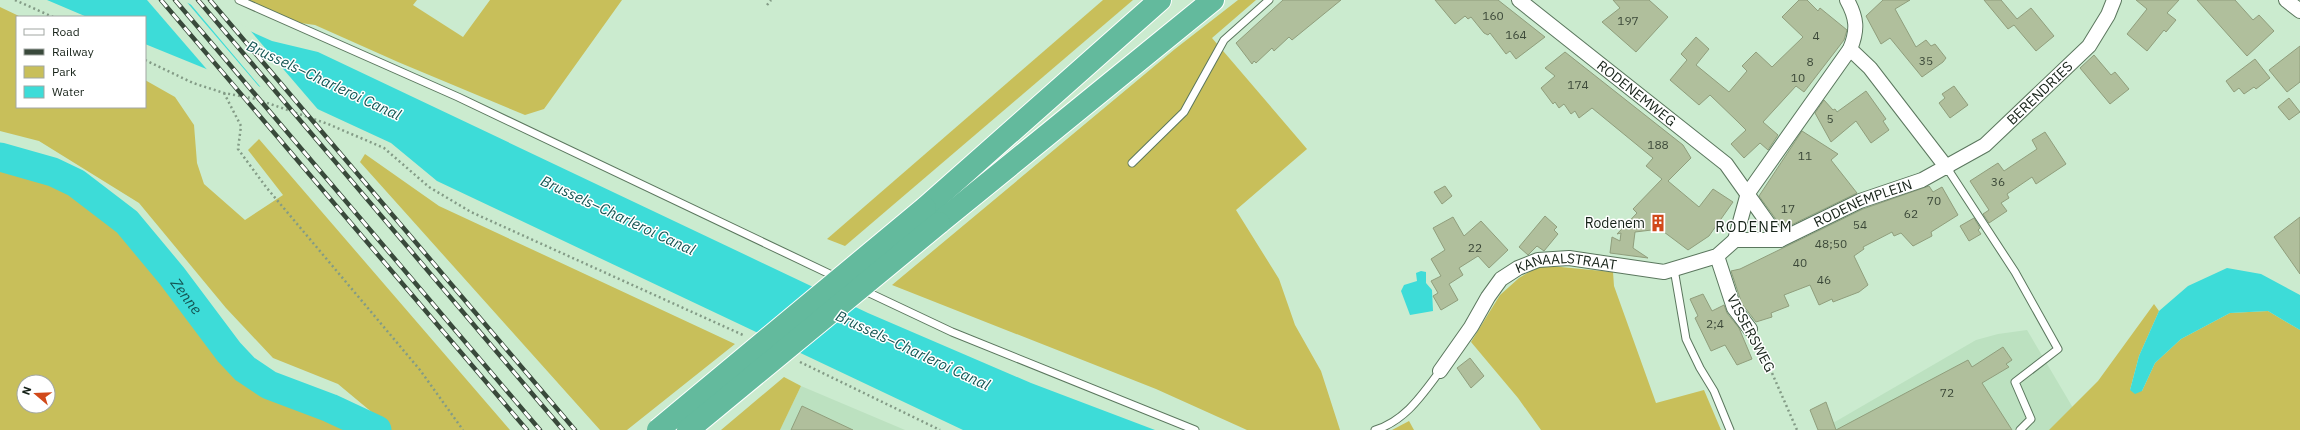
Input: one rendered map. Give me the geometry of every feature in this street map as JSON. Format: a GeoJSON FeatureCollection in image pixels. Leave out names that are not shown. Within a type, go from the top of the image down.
{"type":"FeatureCollection","features":[{"type":"Feature","properties":{"kind":"highway"},"geometry":{"type":"LineString","coordinates":[[688,430],[932,215],[1160,0]]}},
{"type":"Feature","properties":{"kind":"highway"},"geometry":{"type":"LineString","coordinates":[[658,430],[932,215],[1213,0]]}},
{"type":"Feature","properties":{"kind":"street","name":"RODENEMWEG"},"geometry":{"type":"LineString","coordinates":[[1519,0],[1726,164],[1748,193]]}},
{"type":"Feature","properties":{"kind":"street"},"geometry":{"type":"LineString","coordinates":[[1735,240],[1748,193],[1850,49],[1855,36],[1856,21],[1847,0]]}},
{"type":"Feature","properties":{"kind":"street","name":"BERENDRIES"},"geometry":{"type":"LineString","coordinates":[[1947,168],[1985,145],[2089,46],[2108,16],[2114,0]]}},
{"type":"Feature","properties":{"kind":"street"},"geometry":{"type":"LineString","coordinates":[[2286,0],[2300,11]]}},
{"type":"Feature","properties":{"kind":"street"},"geometry":{"type":"LineString","coordinates":[[1850,49],[1870,68],[1947,168]]}},
{"type":"Feature","properties":{"kind":"street","name":"RODENEMPLEIN"},"geometry":{"type":"LineString","coordinates":[[1735,240],[1780,240],[1860,201],[1922,180],[1947,168]]}},
{"type":"Feature","properties":{"kind":"street"},"geometry":{"type":"LineString","coordinates":[[1748,193],[1780,240]]}},
{"type":"Feature","properties":{"kind":"street","name":"KANAALSTRAAT"},"geometry":{"type":"LineString","coordinates":[[1440,371],[1471,328],[1488,297],[1501,279],[1518,268],[1538,260],[1569,258],[1664,272],[1717,256],[1735,240]]}},
{"type":"Feature","properties":{"kind":"street","name":"VISSERSWEG"},"geometry":{"type":"LineString","coordinates":[[1717,256],[1734,308],[1750,329]]}},
{"type":"Feature","properties":{"kind":"lane"},"geometry":{"type":"LineString","coordinates":[[239,0],[458,97],[846,282]]}},
{"type":"Feature","properties":{"kind":"lane"},"geometry":{"type":"LineString","coordinates":[[1132,163],[1184,112],[1224,40],[1269,0]]}},
{"type":"Feature","properties":{"kind":"lane"},"geometry":{"type":"LineString","coordinates":[[1947,168],[2015,272],[2058,349],[2015,382],[2031,419],[2020,430]]}},
{"type":"Feature","properties":{"kind":"lane"},"geometry":{"type":"LineString","coordinates":[[1674,269],[1686,339],[1700,368],[1714,391],[1730,430]]}},
{"type":"Feature","properties":{"kind":"lane"},"geometry":{"type":"LineString","coordinates":[[853,285],[952,332],[1195,430]]}},
{"type":"Feature","properties":{"kind":"lane"},"geometry":{"type":"LineString","coordinates":[[1375,430],[1382,428],[1411,410],[1440,371]]}},
{"type":"Feature","properties":{"kind":"path"},"geometry":{"type":"LineString","coordinates":[[15,0],[51,16]]}},
{"type":"Feature","properties":{"kind":"path"},"geometry":{"type":"LineString","coordinates":[[767,5],[771,0]]}},
{"type":"Feature","properties":{"kind":"path"},"geometry":{"type":"LineString","coordinates":[[146,60],[193,83],[224,93],[256,99],[328,124],[384,148],[429,187],[471,212],[749,338]]}},
{"type":"Feature","properties":{"kind":"path"},"geometry":{"type":"LineString","coordinates":[[224,93],[241,126],[238,149],[266,187],[420,370],[463,430]]}},
{"type":"Feature","properties":{"kind":"path","name":"VISSERSWEG"},"geometry":{"type":"LineString","coordinates":[[1750,329],[1763,349],[1797,430]]}},
{"type":"Feature","properties":{"kind":"path"},"geometry":{"type":"LineString","coordinates":[[799,362],[940,430]]}},
{"type":"Feature","properties":{"kind":"shaded area"},"geometry":{"type":"Polygon","coordinates":[[[2027,330],[2076,413],[2054,430],[1821,430],[1976,340],[1998,334],[2027,330]]]}},
{"type":"Feature","properties":{"kind":"shaded area"},"geometry":{"type":"Polygon","coordinates":[[[801,386],[905,430],[780,430],[801,386]]]}},
{"type":"Feature","properties":{"kind":"green space"},"geometry":{"type":"Polygon","coordinates":[[[246,0],[417,0],[413,5],[463,37],[490,0],[622,0],[544,109],[525,115],[398,62],[315,25],[293,22],[246,0]]]}},
{"type":"Feature","properties":{"kind":"green space"},"geometry":{"type":"Polygon","coordinates":[[[1103,0],[1133,0],[845,246],[827,239],[1103,0]]]}},
{"type":"Feature","properties":{"kind":"green space"},"geometry":{"type":"Polygon","coordinates":[[[1238,0],[1256,0],[1212,38],[1307,149],[1236,210],[1279,279],[1295,325],[1321,371],[1340,430],[1247,430],[1156,389],[892,285],[1175,49],[1238,0]]]}},
{"type":"Feature","properties":{"kind":"green space"},"geometry":{"type":"Polygon","coordinates":[[[0,7],[19,16],[16,16],[16,108],[146,108],[146,81],[175,97],[194,125],[197,163],[204,184],[245,220],[283,195],[248,150],[259,139],[510,430],[390,430],[374,414],[338,384],[273,358],[226,308],[139,203],[39,141],[0,131],[0,7]]]}},
{"type":"Feature","properties":{"kind":"green space"},"geometry":{"type":"Polygon","coordinates":[[[365,154],[439,206],[735,344],[627,430],[600,430],[360,162],[365,154]]]}},
{"type":"Feature","properties":{"kind":"green space"},"geometry":{"type":"Polygon","coordinates":[[[0,168],[65,186],[112,220],[231,359],[268,390],[365,430],[0,430],[0,168]]]}},
{"type":"Feature","properties":{"kind":"green space"},"geometry":{"type":"Polygon","coordinates":[[[1540,265],[1613,272],[1614,286],[1656,403],[1704,390],[1721,430],[1541,430],[1518,398],[1471,342],[1500,295],[1519,278],[1540,265]]]}},
{"type":"Feature","properties":{"kind":"green space"},"geometry":{"type":"Polygon","coordinates":[[[2154,304],[2159,311],[2139,356],[2130,390],[2142,391],[2155,363],[2181,339],[2230,313],[2268,311],[2300,330],[2300,430],[2049,430],[2098,381],[2154,304]]]}},
{"type":"Feature","properties":{"kind":"green space"},"geometry":{"type":"Polygon","coordinates":[[[784,377],[801,386],[780,430],[721,430],[784,377]]]}},
{"type":"Feature","properties":{"kind":"green space"},"geometry":{"type":"Polygon","coordinates":[[[1409,421],[1414,430],[1392,430],[1409,421]]]}},
{"type":"Feature","properties":{"kind":"water","name":"Brussels–Charleroi Canal"},"geometry":{"type":"Polygon","coordinates":[[[47,0],[181,0],[272,41],[318,52],[868,313],[1031,383],[1155,430],[963,430],[437,181],[391,143],[285,94],[226,77],[146,44],[146,16],[85,16],[47,0]]]}},
{"type":"Feature","properties":{"kind":"water"},"geometry":{"type":"Polygon","coordinates":[[[2227,268],[2261,274],[2300,295],[2300,330],[2268,311],[2230,313],[2181,339],[2155,363],[2142,391],[2135,394],[2130,390],[2139,356],[2159,311],[2188,286],[2227,268]]]}},
{"type":"Feature","properties":{"kind":"water"},"geometry":{"type":"Polygon","coordinates":[[[1421,271],[1426,272],[1426,283],[1432,290],[1433,311],[1410,315],[1401,291],[1404,285],[1417,281],[1416,273],[1421,271]]]}},
{"type":"Feature","properties":{"kind":"pier"},"geometry":{"type":"Polygon","coordinates":[[[147,0],[185,0],[262,90],[210,73],[147,0]]]}},
{"type":"Feature","properties":{"kind":"pier"},"geometry":{"type":"Polygon","coordinates":[[[187,0],[248,28],[321,113],[285,96],[263,90],[187,0]]]}},
{"type":"Feature","properties":{"kind":"building"},"geometry":{"type":"Polygon","coordinates":[[[1283,0],[1341,0],[1292,40],[1289,37],[1274,51],[1272,48],[1256,63],[1254,61],[1252,64],[1236,43],[1283,0]]]}},
{"type":"Feature","properties":{"kind":"building"},"geometry":{"type":"Polygon","coordinates":[[[1435,0],[1498,0],[1545,37],[1516,59],[1510,51],[1506,54],[1490,33],[1488,35],[1484,33],[1471,17],[1468,19],[1465,16],[1455,24],[1435,0]]]}},
{"type":"Feature","properties":{"kind":"building"},"geometry":{"type":"Polygon","coordinates":[[[1613,0],[1649,0],[1668,17],[1636,52],[1602,22],[1620,8],[1613,0]]]}},
{"type":"Feature","properties":{"kind":"building"},"geometry":{"type":"Polygon","coordinates":[[[1799,0],[1807,0],[1818,11],[1820,8],[1847,30],[1844,40],[1804,92],[1796,86],[1763,122],[1778,135],[1768,150],[1760,143],[1744,158],[1731,144],[1746,130],[1710,95],[1699,105],[1670,80],[1687,60],[1681,54],[1696,37],[1709,49],[1696,65],[1729,92],[1747,71],[1742,66],[1756,52],[1772,67],[1803,37],[1782,17],[1799,0]]]}},
{"type":"Feature","properties":{"kind":"building"},"geometry":{"type":"Polygon","coordinates":[[[1883,0],[1910,0],[1895,9],[1916,47],[1926,40],[1931,46],[1935,44],[1946,58],[1943,62],[1922,77],[1890,38],[1881,44],[1866,16],[1883,0]]]}},
{"type":"Feature","properties":{"kind":"building"},"geometry":{"type":"Polygon","coordinates":[[[1984,0],[2001,0],[2017,19],[2031,8],[2054,36],[2036,51],[2014,25],[2008,29],[1984,0]]]}},
{"type":"Feature","properties":{"kind":"building"},"geometry":{"type":"Polygon","coordinates":[[[2136,0],[2179,0],[2167,13],[2176,20],[2166,32],[2164,30],[2147,51],[2127,34],[2147,9],[2136,0]]]}},
{"type":"Feature","properties":{"kind":"building"},"geometry":{"type":"Polygon","coordinates":[[[2197,0],[2235,0],[2253,20],[2259,15],[2274,31],[2247,56],[2197,0]]]}},
{"type":"Feature","properties":{"kind":"building"},"geometry":{"type":"Polygon","coordinates":[[[2300,46],[2300,82],[2287,92],[2269,70],[2300,46]]]}},
{"type":"Feature","properties":{"kind":"building"},"geometry":{"type":"Polygon","coordinates":[[[1565,52],[1683,145],[1691,158],[1668,181],[1699,207],[1713,189],[1733,202],[1709,236],[1688,250],[1660,229],[1635,232],[1633,248],[1648,258],[1610,253],[1612,237],[1620,241],[1621,233],[1617,234],[1637,213],[1633,209],[1662,179],[1646,166],[1653,158],[1592,108],[1579,118],[1575,111],[1571,114],[1564,104],[1559,108],[1555,102],[1553,104],[1541,88],[1555,76],[1545,68],[1565,52]]]}},
{"type":"Feature","properties":{"kind":"building"},"geometry":{"type":"Polygon","coordinates":[[[2094,55],[2111,75],[2115,72],[2129,89],[2110,104],[2080,68],[2094,55]]]}},
{"type":"Feature","properties":{"kind":"building"},"geometry":{"type":"Polygon","coordinates":[[[2255,59],[2270,78],[2256,89],[2254,87],[2244,94],[2239,88],[2234,92],[2226,81],[2255,59]]]}},
{"type":"Feature","properties":{"kind":"building"},"geometry":{"type":"Polygon","coordinates":[[[1954,86],[1968,105],[1950,118],[1939,103],[1945,98],[1942,94],[1954,86]]]}},
{"type":"Feature","properties":{"kind":"building"},"geometry":{"type":"Polygon","coordinates":[[[1866,91],[1886,119],[1883,121],[1889,130],[1871,143],[1856,121],[1831,142],[1815,113],[1824,100],[1833,110],[1835,109],[1837,112],[1866,91]]]}},
{"type":"Feature","properties":{"kind":"building"},"geometry":{"type":"Polygon","coordinates":[[[2289,98],[2300,112],[2289,120],[2278,107],[2289,98]]]}},
{"type":"Feature","properties":{"kind":"building"},"geometry":{"type":"Polygon","coordinates":[[[1802,131],[1838,154],[1831,160],[1857,193],[1783,229],[1759,196],[1802,131]]]}},
{"type":"Feature","properties":{"kind":"building"},"geometry":{"type":"Polygon","coordinates":[[[2045,132],[2066,164],[2036,184],[2032,177],[2007,194],[2009,198],[2001,203],[2007,211],[1989,223],[1983,214],[1989,210],[1970,181],[1998,163],[2004,171],[2037,149],[2032,140],[2045,132]]]}},
{"type":"Feature","properties":{"kind":"building"},"geometry":{"type":"Polygon","coordinates":[[[1445,186],[1452,196],[1442,204],[1434,192],[1445,186]]]}},
{"type":"Feature","properties":{"kind":"building"},"geometry":{"type":"Polygon","coordinates":[[[1929,186],[1933,192],[1942,187],[1958,215],[1931,232],[1932,236],[1913,246],[1901,233],[1894,236],[1892,232],[1863,247],[1864,249],[1854,256],[1868,285],[1859,292],[1833,302],[1832,299],[1819,305],[1810,285],[1784,295],[1789,306],[1771,313],[1772,317],[1756,322],[1742,304],[1731,271],[1740,269],[1863,209],[1929,186]]]}},
{"type":"Feature","properties":{"kind":"building"},"geometry":{"type":"Polygon","coordinates":[[[1545,216],[1557,227],[1554,230],[1558,234],[1544,251],[1537,246],[1528,255],[1519,247],[1545,216]]]}},
{"type":"Feature","properties":{"kind":"building"},"geometry":{"type":"Polygon","coordinates":[[[1453,217],[1464,236],[1481,221],[1508,250],[1489,268],[1478,256],[1459,268],[1463,275],[1449,284],[1458,300],[1441,310],[1433,296],[1438,293],[1431,281],[1441,276],[1431,259],[1445,250],[1433,228],[1453,217]]]}},
{"type":"Feature","properties":{"kind":"building"},"geometry":{"type":"Polygon","coordinates":[[[2300,217],[2300,274],[2274,237],[2300,217]]]}},
{"type":"Feature","properties":{"kind":"building"},"geometry":{"type":"Polygon","coordinates":[[[1974,218],[1980,228],[1978,230],[1981,234],[1969,241],[1960,226],[1974,218]]]}},
{"type":"Feature","properties":{"kind":"building"},"geometry":{"type":"Polygon","coordinates":[[[1703,294],[1712,311],[1724,305],[1727,313],[1739,328],[1752,359],[1737,365],[1725,345],[1711,351],[1695,318],[1698,316],[1690,299],[1703,294]]]}},
{"type":"Feature","properties":{"kind":"building"},"geometry":{"type":"Polygon","coordinates":[[[2003,347],[2012,360],[2006,364],[2009,367],[1982,383],[2012,430],[1836,430],[1968,360],[1972,367],[2003,347]]]}},
{"type":"Feature","properties":{"kind":"building"},"geometry":{"type":"Polygon","coordinates":[[[1470,358],[1484,376],[1471,388],[1457,368],[1470,358]]]}},
{"type":"Feature","properties":{"kind":"building"},"geometry":{"type":"Polygon","coordinates":[[[1826,402],[1836,430],[1818,430],[1810,410],[1826,402]]]}},
{"type":"Feature","properties":{"kind":"building"},"geometry":{"type":"Polygon","coordinates":[[[802,406],[853,430],[791,430],[802,406]]]}},
{"type":"Feature","properties":{"kind":"waterway","name":"Zenne"},"geometry":{"type":"LineString","coordinates":[[0,157],[53,172],[76,183],[127,222],[172,276],[229,352],[245,369],[269,385],[330,408],[377,430]]}},
{"type":"Feature","properties":{"kind":"railway"},"geometry":{"type":"LineString","coordinates":[[161,0],[527,430]]}},
{"type":"Feature","properties":{"kind":"railway"},"geometry":{"type":"LineString","coordinates":[[175,0],[540,430]]}},
{"type":"Feature","properties":{"kind":"railway"},"geometry":{"type":"LineString","coordinates":[[198,0],[563,430]]}},
{"type":"Feature","properties":{"kind":"railway"},"geometry":{"type":"LineString","coordinates":[[210,0],[575,430]]}},
{"type":"Feature","properties":{"kind":"place","name":"Rodenem"},"geometry":{"type":"Point","coordinates":[1658,223]}},
{"type":"Feature","properties":{"kind":"district","name":"RODENEM"},"geometry":{"type":"Point","coordinates":[1754,226]}}]}
